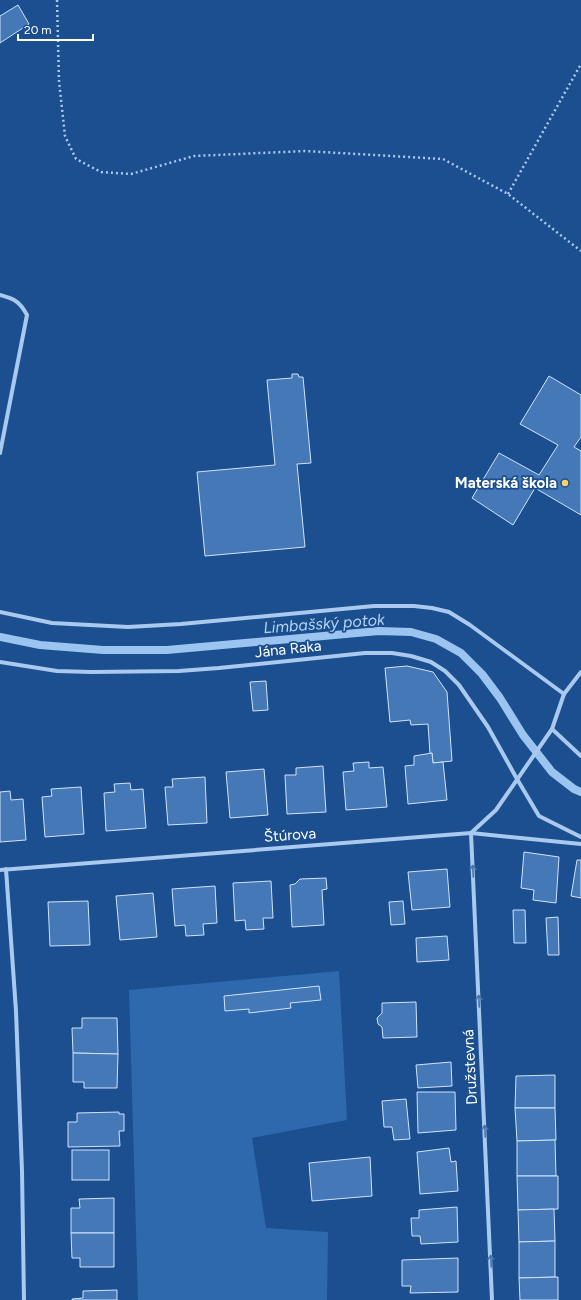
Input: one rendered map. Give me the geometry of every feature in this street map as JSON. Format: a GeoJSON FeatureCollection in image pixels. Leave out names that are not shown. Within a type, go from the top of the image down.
{"type":"FeatureCollection","features":[{"type":"Feature","properties":{"kind":"street"},"geometry":{"type":"LineString","coordinates":[[0,295],[21,304],[27,315],[0,453]]}},
{"type":"Feature","properties":{"kind":"street"},"geometry":{"type":"LineString","coordinates":[[0,612],[52,623],[128,627],[181,624],[374,606],[414,606],[432,608],[449,612],[470,625],[564,694]]}},
{"type":"Feature","properties":{"kind":"street","name":"Jána Raka"},"geometry":{"type":"LineString","coordinates":[[0,662],[58,671],[91,672],[179,671],[365,653],[392,653],[411,656],[431,662],[445,671],[459,685],[488,727],[539,816],[581,837]]}},
{"type":"Feature","properties":{"kind":"street"},"geometry":{"type":"LineString","coordinates":[[471,833],[496,810],[552,729],[564,694],[581,672]]}},
{"type":"Feature","properties":{"kind":"street"},"geometry":{"type":"LineString","coordinates":[[552,729],[581,756]]}},
{"type":"Feature","properties":{"kind":"street","name":"Štúrova"},"geometry":{"type":"LineString","coordinates":[[0,870],[471,833],[581,844]]}},
{"type":"Feature","properties":{"kind":"street","name":"Družstevná"},"geometry":{"type":"LineString","coordinates":[[471,833],[492,1300]]}},
{"type":"Feature","properties":{"kind":"street"},"geometry":{"type":"LineString","coordinates":[[6,869],[16,1011],[22,1164],[24,1300]]}},
{"type":"Feature","properties":{"kind":"path"},"geometry":{"type":"LineString","coordinates":[[57,0],[59,81],[65,136],[76,159],[101,172],[131,174],[194,156],[305,151],[443,159],[508,194],[581,251]]}},
{"type":"Feature","properties":{"kind":"path"},"geometry":{"type":"LineString","coordinates":[[508,194],[581,64]]}},
{"type":"Feature","properties":{"kind":"shaded area"},"geometry":{"type":"Polygon","coordinates":[[[339,971],[347,1120],[252,1138],[266,1228],[328,1232],[327,1300],[138,1300],[129,990],[339,971]]]}},
{"type":"Feature","properties":{"kind":"building"},"geometry":{"type":"Polygon","coordinates":[[[18,5],[29,24],[0,43],[0,16],[18,5]]]}},
{"type":"Feature","properties":{"kind":"building"},"geometry":{"type":"Polygon","coordinates":[[[292,374],[298,374],[299,377],[303,377],[311,463],[297,464],[305,547],[205,556],[197,472],[275,465],[267,380],[292,378],[292,374]]]}},
{"type":"Feature","properties":{"kind":"building"},"geometry":{"type":"Polygon","coordinates":[[[549,376],[581,395],[581,437],[574,447],[581,451],[581,515],[535,488],[513,525],[472,498],[499,453],[539,475],[558,445],[520,424],[549,376]]]}},
{"type":"Feature","properties":{"kind":"building"},"geometry":{"type":"Polygon","coordinates":[[[407,666],[433,672],[447,692],[452,761],[433,763],[432,753],[430,754],[428,724],[411,725],[410,720],[390,722],[385,668],[407,666]]]}},
{"type":"Feature","properties":{"kind":"building"},"geometry":{"type":"Polygon","coordinates":[[[266,681],[268,710],[253,711],[250,682],[266,681]]]}},
{"type":"Feature","properties":{"kind":"building"},"geometry":{"type":"Polygon","coordinates":[[[432,753],[433,763],[443,762],[447,800],[408,804],[405,766],[414,765],[414,756],[432,753]]]}},
{"type":"Feature","properties":{"kind":"building"},"geometry":{"type":"Polygon","coordinates":[[[369,762],[369,768],[383,767],[387,807],[346,810],[343,772],[354,771],[353,763],[369,762]]]}},
{"type":"Feature","properties":{"kind":"building"},"geometry":{"type":"Polygon","coordinates":[[[323,766],[326,812],[287,814],[285,775],[296,775],[296,768],[323,766]]]}},
{"type":"Feature","properties":{"kind":"building"},"geometry":{"type":"Polygon","coordinates":[[[264,769],[268,815],[230,818],[226,772],[264,769]]]}},
{"type":"Feature","properties":{"kind":"building"},"geometry":{"type":"Polygon","coordinates":[[[205,777],[207,823],[168,825],[165,787],[173,787],[172,779],[205,777]]]}},
{"type":"Feature","properties":{"kind":"building"},"geometry":{"type":"Polygon","coordinates":[[[130,783],[131,790],[143,789],[146,828],[106,831],[104,793],[115,792],[114,784],[130,783]]]}},
{"type":"Feature","properties":{"kind":"building"},"geometry":{"type":"Polygon","coordinates":[[[81,787],[84,834],[45,837],[42,797],[52,796],[51,789],[81,787]]]}},
{"type":"Feature","properties":{"kind":"building"},"geometry":{"type":"Polygon","coordinates":[[[10,791],[11,800],[23,799],[26,840],[0,842],[0,792],[10,791]]]}},
{"type":"Feature","properties":{"kind":"building"},"geometry":{"type":"Polygon","coordinates":[[[524,852],[559,857],[556,903],[533,900],[534,890],[521,888],[524,852]]]}},
{"type":"Feature","properties":{"kind":"building"},"geometry":{"type":"Polygon","coordinates":[[[577,860],[581,860],[581,898],[571,896],[577,860]]]}},
{"type":"Feature","properties":{"kind":"building"},"geometry":{"type":"Polygon","coordinates":[[[447,869],[450,907],[412,910],[408,872],[447,869]]]}},
{"type":"Feature","properties":{"kind":"building"},"geometry":{"type":"Polygon","coordinates":[[[326,878],[327,889],[322,890],[324,925],[292,927],[290,885],[295,884],[300,879],[326,878]]]}},
{"type":"Feature","properties":{"kind":"building"},"geometry":{"type":"Polygon","coordinates":[[[271,881],[273,918],[263,918],[264,929],[246,930],[245,920],[235,921],[233,883],[271,881]]]}},
{"type":"Feature","properties":{"kind":"building"},"geometry":{"type":"Polygon","coordinates":[[[215,886],[217,923],[203,924],[204,935],[186,936],[185,925],[175,926],[172,889],[215,886]]]}},
{"type":"Feature","properties":{"kind":"building"},"geometry":{"type":"Polygon","coordinates":[[[153,893],[157,937],[120,940],[116,896],[153,893]]]}},
{"type":"Feature","properties":{"kind":"building"},"geometry":{"type":"Polygon","coordinates":[[[88,901],[90,945],[50,946],[48,902],[88,901]]]}},
{"type":"Feature","properties":{"kind":"building"},"geometry":{"type":"Polygon","coordinates":[[[403,901],[405,924],[391,925],[389,902],[403,901]]]}},
{"type":"Feature","properties":{"kind":"building"},"geometry":{"type":"Polygon","coordinates":[[[513,910],[525,910],[526,943],[514,943],[513,910]]]}},
{"type":"Feature","properties":{"kind":"building"},"geometry":{"type":"Polygon","coordinates":[[[558,917],[559,955],[548,955],[546,918],[558,917]]]}},
{"type":"Feature","properties":{"kind":"building"},"geometry":{"type":"Polygon","coordinates":[[[447,936],[449,960],[417,962],[416,938],[447,936]]]}},
{"type":"Feature","properties":{"kind":"building"},"geometry":{"type":"Polygon","coordinates":[[[319,986],[321,1000],[290,1003],[291,1008],[249,1013],[249,1009],[225,1011],[224,996],[319,986]]]}},
{"type":"Feature","properties":{"kind":"building"},"geometry":{"type":"Polygon","coordinates":[[[416,1002],[417,1037],[383,1038],[382,1027],[378,1024],[377,1018],[382,1013],[382,1003],[416,1002]]]}},
{"type":"Feature","properties":{"kind":"building"},"geometry":{"type":"Polygon","coordinates":[[[82,1018],[117,1018],[118,1054],[73,1053],[72,1028],[82,1028],[82,1018]]]}},
{"type":"Feature","properties":{"kind":"building"},"geometry":{"type":"Polygon","coordinates":[[[73,1053],[118,1054],[117,1088],[84,1088],[84,1082],[73,1082],[73,1053]]]}},
{"type":"Feature","properties":{"kind":"building"},"geometry":{"type":"Polygon","coordinates":[[[451,1062],[452,1086],[418,1088],[416,1065],[451,1062]]]}},
{"type":"Feature","properties":{"kind":"building"},"geometry":{"type":"Polygon","coordinates":[[[555,1075],[555,1108],[515,1108],[516,1076],[555,1075]]]}},
{"type":"Feature","properties":{"kind":"building"},"geometry":{"type":"Polygon","coordinates":[[[417,1092],[455,1092],[456,1130],[418,1133],[417,1092]]]}},
{"type":"Feature","properties":{"kind":"building"},"geometry":{"type":"Polygon","coordinates":[[[406,1099],[410,1139],[394,1140],[392,1127],[384,1127],[382,1101],[406,1099]]]}},
{"type":"Feature","properties":{"kind":"building"},"geometry":{"type":"Polygon","coordinates":[[[515,1108],[555,1108],[556,1140],[517,1141],[515,1108]]]}},
{"type":"Feature","properties":{"kind":"building"},"geometry":{"type":"Polygon","coordinates":[[[119,1112],[119,1114],[124,1114],[124,1131],[119,1131],[120,1146],[68,1147],[68,1122],[77,1122],[77,1113],[119,1112]]]}},
{"type":"Feature","properties":{"kind":"building"},"geometry":{"type":"Polygon","coordinates":[[[555,1140],[556,1176],[517,1176],[517,1141],[555,1140]]]}},
{"type":"Feature","properties":{"kind":"building"},"geometry":{"type":"Polygon","coordinates":[[[449,1148],[451,1162],[456,1161],[458,1191],[420,1194],[417,1152],[449,1148]]]}},
{"type":"Feature","properties":{"kind":"building"},"geometry":{"type":"Polygon","coordinates":[[[72,1150],[109,1150],[109,1180],[72,1180],[72,1150]]]}},
{"type":"Feature","properties":{"kind":"building"},"geometry":{"type":"Polygon","coordinates":[[[370,1157],[372,1196],[312,1201],[309,1163],[370,1157]]]}},
{"type":"Feature","properties":{"kind":"building"},"geometry":{"type":"Polygon","coordinates":[[[517,1176],[558,1176],[558,1209],[518,1210],[517,1176]]]}},
{"type":"Feature","properties":{"kind":"building"},"geometry":{"type":"Polygon","coordinates":[[[114,1198],[114,1233],[71,1233],[71,1208],[80,1208],[79,1199],[114,1198]]]}},
{"type":"Feature","properties":{"kind":"building"},"geometry":{"type":"Polygon","coordinates":[[[457,1207],[458,1242],[421,1244],[420,1236],[412,1236],[411,1218],[419,1218],[419,1210],[457,1207]]]}},
{"type":"Feature","properties":{"kind":"building"},"geometry":{"type":"Polygon","coordinates":[[[554,1209],[555,1241],[519,1242],[518,1210],[554,1209]]]}},
{"type":"Feature","properties":{"kind":"building"},"geometry":{"type":"Polygon","coordinates":[[[71,1233],[114,1233],[114,1267],[80,1267],[80,1258],[72,1258],[71,1233]]]}},
{"type":"Feature","properties":{"kind":"building"},"geometry":{"type":"Polygon","coordinates":[[[555,1241],[555,1277],[519,1278],[519,1242],[555,1241]]]}},
{"type":"Feature","properties":{"kind":"building"},"geometry":{"type":"Polygon","coordinates":[[[458,1258],[458,1292],[410,1293],[411,1286],[402,1286],[402,1260],[458,1258]]]}},
{"type":"Feature","properties":{"kind":"building"},"geometry":{"type":"Polygon","coordinates":[[[558,1277],[558,1300],[520,1300],[519,1278],[558,1277]]]}},
{"type":"Feature","properties":{"kind":"building"},"geometry":{"type":"Polygon","coordinates":[[[117,1290],[117,1300],[72,1300],[83,1298],[83,1291],[117,1290]]]}},
{"type":"Feature","properties":{"kind":"waterway","name":"Limbašský potok"},"geometry":{"type":"LineString","coordinates":[[0,637],[40,645],[103,650],[167,650],[379,631],[411,632],[436,639],[461,653],[482,674],[500,698],[523,735],[552,772],[574,789],[581,792]]}},
{"type":"Feature","properties":{"kind":"place","name":"Materská škola"},"geometry":{"type":"Point","coordinates":[565,483]}}]}
